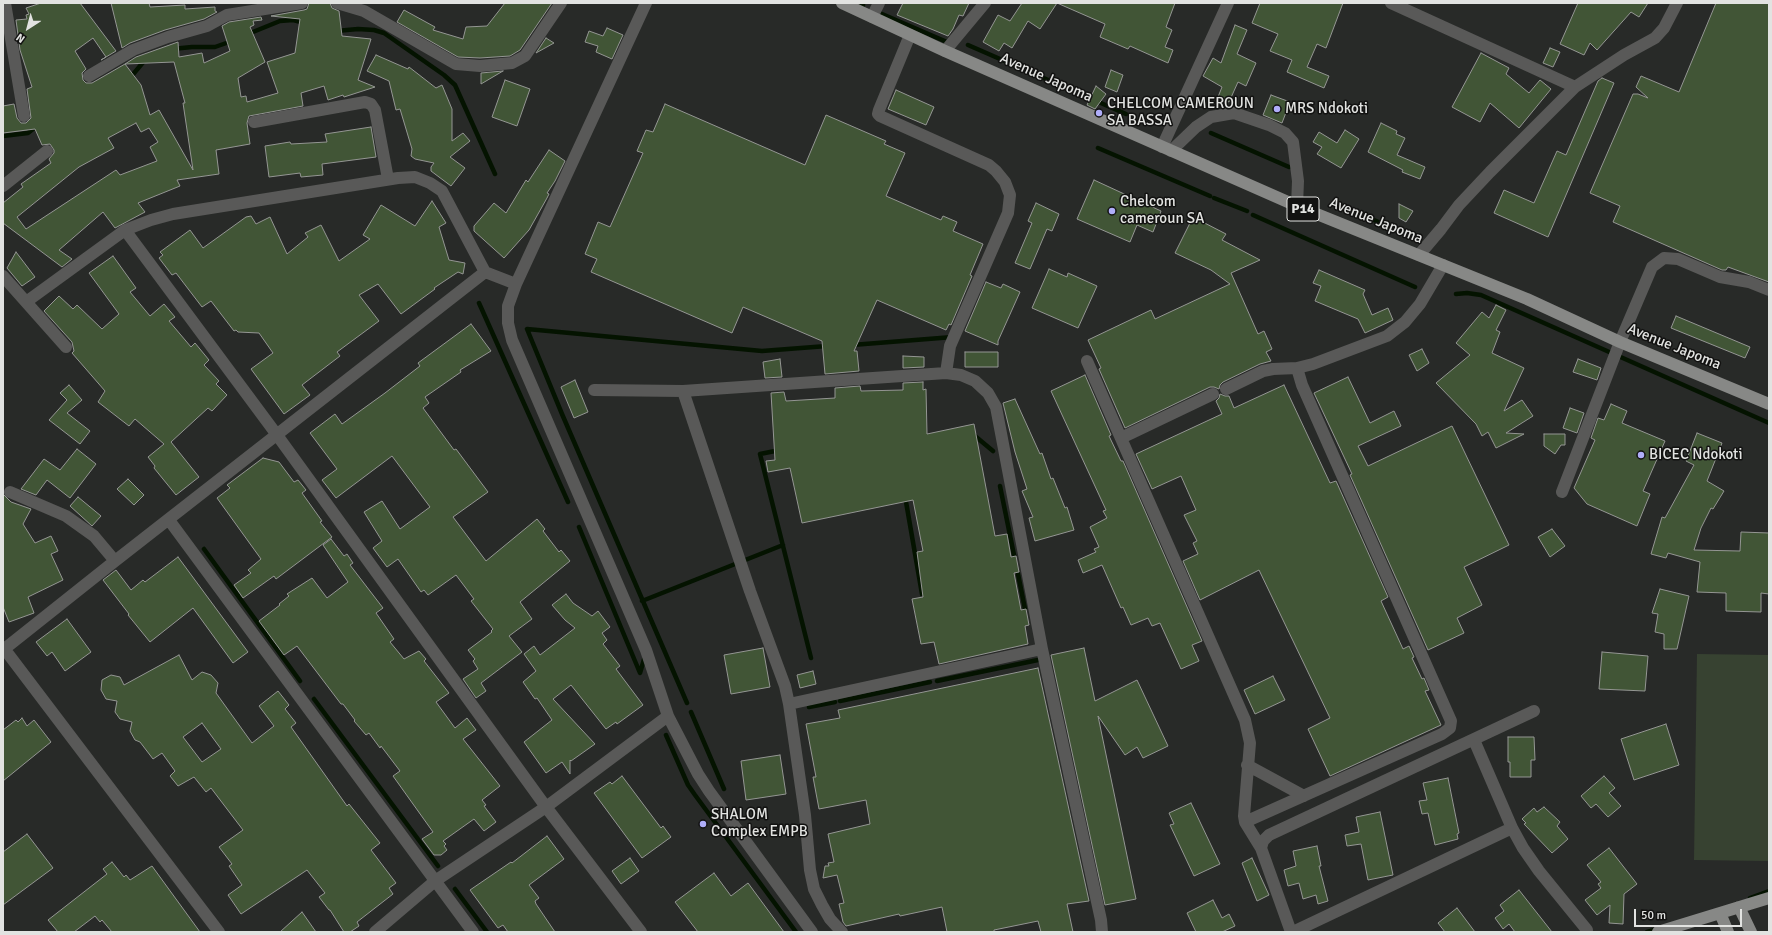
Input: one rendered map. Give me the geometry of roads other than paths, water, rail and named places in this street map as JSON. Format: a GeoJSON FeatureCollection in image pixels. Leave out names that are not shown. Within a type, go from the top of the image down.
{"type":"FeatureCollection","features":[{"type":"Feature","properties":{"kind":"main road","name":"Avenue Japoma"},"geometry":{"type":"LineString","coordinates":[[842,3],[945,51],[1297,206],[1527,299],[1620,342],[1769,404]]}},
{"type":"Feature","properties":{"kind":"main road"},"geometry":{"type":"LineString","coordinates":[[1658,932],[1769,898]]}},
{"type":"Feature","properties":{"kind":"main road"},"geometry":{"type":"LineString","coordinates":[[1739,907],[1751,932]]}},
{"type":"Feature","properties":{"kind":"main road"},"geometry":{"type":"LineString","coordinates":[[1720,913],[1728,932]]}},
{"type":"Feature","properties":{"kind":"street"},"geometry":{"type":"LineString","coordinates":[[89,76],[133,50],[168,37],[207,26],[227,15],[302,3]]}},
{"type":"Feature","properties":{"kind":"street"},"geometry":{"type":"LineString","coordinates":[[337,3],[364,11],[456,64],[480,66],[512,63],[525,56],[561,3]]}},
{"type":"Feature","properties":{"kind":"street"},"geometry":{"type":"LineString","coordinates":[[646,3],[516,284],[508,306],[508,323],[512,340],[646,650],[668,716],[698,774],[709,791],[812,932]]}},
{"type":"Feature","properties":{"kind":"street"},"geometry":{"type":"LineString","coordinates":[[872,17],[879,3]]}},
{"type":"Feature","properties":{"kind":"street"},"geometry":{"type":"LineString","coordinates":[[945,51],[985,3]]}},
{"type":"Feature","properties":{"kind":"street"},"geometry":{"type":"LineString","coordinates":[[1166,149],[1228,3]]}},
{"type":"Feature","properties":{"kind":"street"},"geometry":{"type":"LineString","coordinates":[[1391,3],[1575,87]]}},
{"type":"Feature","properties":{"kind":"street"},"geometry":{"type":"LineString","coordinates":[[1419,255],[1441,230],[1459,205],[1479,183],[1575,87],[1624,55],[1655,38],[1664,28],[1677,3]]}},
{"type":"Feature","properties":{"kind":"street"},"geometry":{"type":"LineString","coordinates":[[4,6],[24,116]]}},
{"type":"Feature","properties":{"kind":"street"},"geometry":{"type":"LineString","coordinates":[[910,35],[879,110],[880,116],[989,165],[1006,182],[1010,195],[1008,213],[950,346],[946,373]]}},
{"type":"Feature","properties":{"kind":"street"},"geometry":{"type":"LineString","coordinates":[[254,122],[365,102],[371,104],[375,110],[388,179]]}},
{"type":"Feature","properties":{"kind":"street"},"geometry":{"type":"LineString","coordinates":[[1166,149],[1211,117],[1234,113],[1269,125],[1285,133],[1293,142],[1298,181],[1297,206]]}},
{"type":"Feature","properties":{"kind":"street"},"geometry":{"type":"LineString","coordinates":[[3,186],[46,151]]}},
{"type":"Feature","properties":{"kind":"street"},"geometry":{"type":"LineString","coordinates":[[26,302],[125,230],[151,220],[173,214],[388,179],[416,178],[430,182],[442,191],[485,272],[516,284]]}},
{"type":"Feature","properties":{"kind":"street"},"geometry":{"type":"LineString","coordinates":[[125,230],[277,434],[546,807],[642,932]]}},
{"type":"Feature","properties":{"kind":"street"},"geometry":{"type":"LineString","coordinates":[[1562,492],[1620,342],[1652,267],[1664,258],[1678,259],[1720,277],[1749,282],[1769,290]]}},
{"type":"Feature","properties":{"kind":"street"},"geometry":{"type":"LineString","coordinates":[[1226,389],[1262,372],[1273,369],[1297,368],[1313,364],[1387,336],[1405,322],[1420,304],[1443,265]]}},
{"type":"Feature","properties":{"kind":"street"},"geometry":{"type":"LineString","coordinates":[[219,932],[3,649],[485,272]]}},
{"type":"Feature","properties":{"kind":"street"},"geometry":{"type":"LineString","coordinates":[[3,276],[66,346]]}},
{"type":"Feature","properties":{"kind":"street"},"geometry":{"type":"LineString","coordinates":[[1087,361],[1245,720],[1250,743],[1243,810],[1245,822],[1261,848],[1292,932],[1512,828]]}},
{"type":"Feature","properties":{"kind":"street"},"geometry":{"type":"LineString","coordinates":[[1245,822],[1442,734],[1450,728],[1451,721],[1302,385],[1297,368]]}},
{"type":"Feature","properties":{"kind":"street"},"geometry":{"type":"LineString","coordinates":[[594,390],[683,391],[946,373],[960,375],[975,381],[988,393],[996,407],[1042,649],[1101,920],[1102,932]]}},
{"type":"Feature","properties":{"kind":"street"},"geometry":{"type":"LineString","coordinates":[[683,391],[750,591],[785,686],[805,815],[810,870],[814,889],[830,919],[842,932]]}},
{"type":"Feature","properties":{"kind":"street"},"geometry":{"type":"LineString","coordinates":[[1121,438],[1213,394]]}},
{"type":"Feature","properties":{"kind":"street"},"geometry":{"type":"LineString","coordinates":[[10,492],[66,516],[94,536],[115,561]]}},
{"type":"Feature","properties":{"kind":"street"},"geometry":{"type":"LineString","coordinates":[[169,520],[473,932]]}},
{"type":"Feature","properties":{"kind":"street"},"geometry":{"type":"LineString","coordinates":[[789,704],[1042,649]]}},
{"type":"Feature","properties":{"kind":"street"},"geometry":{"type":"LineString","coordinates":[[1261,848],[1263,841],[1269,836],[1534,711]]}},
{"type":"Feature","properties":{"kind":"street"},"geometry":{"type":"LineString","coordinates":[[375,932],[435,881],[546,807],[668,716]]}},
{"type":"Feature","properties":{"kind":"street"},"geometry":{"type":"LineString","coordinates":[[1474,740],[1512,828],[1539,871],[1587,930]]}},
{"type":"Feature","properties":{"kind":"street"},"geometry":{"type":"LineString","coordinates":[[1248,765],[1304,796]]}},
{"type":"Feature","properties":{"kind":"waterway"},"geometry":{"type":"LineString","coordinates":[[859,3],[863,5]]}},
{"type":"Feature","properties":{"kind":"waterway"},"geometry":{"type":"LineString","coordinates":[[875,11],[947,42]]}},
{"type":"Feature","properties":{"kind":"waterway"},"geometry":{"type":"LineString","coordinates":[[248,34],[280,21],[293,20],[305,23]]}},
{"type":"Feature","properties":{"kind":"waterway"},"geometry":{"type":"LineString","coordinates":[[336,31],[358,29],[374,30],[384,33],[444,75],[455,85],[495,174]]}},
{"type":"Feature","properties":{"kind":"waterway"},"geometry":{"type":"LineString","coordinates":[[172,49],[215,47],[232,41]]}},
{"type":"Feature","properties":{"kind":"waterway"},"geometry":{"type":"LineString","coordinates":[[968,45],[1126,114]]}},
{"type":"Feature","properties":{"kind":"waterway"},"geometry":{"type":"LineString","coordinates":[[130,78],[145,60]]}},
{"type":"Feature","properties":{"kind":"waterway"},"geometry":{"type":"LineString","coordinates":[[3,136],[28,133],[38,125]]}},
{"type":"Feature","properties":{"kind":"waterway"},"geometry":{"type":"LineString","coordinates":[[1211,133],[1289,167]]}},
{"type":"Feature","properties":{"kind":"waterway"},"geometry":{"type":"LineString","coordinates":[[1098,148],[1210,196]]}},
{"type":"Feature","properties":{"kind":"waterway"},"geometry":{"type":"LineString","coordinates":[[1214,198],[1247,211]]}},
{"type":"Feature","properties":{"kind":"waterway"},"geometry":{"type":"LineString","coordinates":[[1349,209],[1410,236]]}},
{"type":"Feature","properties":{"kind":"waterway"},"geometry":{"type":"LineString","coordinates":[[1253,215],[1415,287]]}},
{"type":"Feature","properties":{"kind":"waterway"},"geometry":{"type":"LineString","coordinates":[[1456,294],[1467,293],[1481,295],[1769,423]]}},
{"type":"Feature","properties":{"kind":"waterway"},"geometry":{"type":"LineString","coordinates":[[479,303],[568,502]]}},
{"type":"Feature","properties":{"kind":"waterway"},"geometry":{"type":"LineString","coordinates":[[687,703],[562,414],[527,329],[762,351],[827,346]]}},
{"type":"Feature","properties":{"kind":"waterway"},"geometry":{"type":"LineString","coordinates":[[852,345],[953,337]]}},
{"type":"Feature","properties":{"kind":"waterway"},"geometry":{"type":"LineString","coordinates":[[975,436],[993,451]]}},
{"type":"Feature","properties":{"kind":"waterway"},"geometry":{"type":"LineString","coordinates":[[780,450],[760,454],[811,658]]}},
{"type":"Feature","properties":{"kind":"waterway"},"geometry":{"type":"LineString","coordinates":[[1000,486],[1014,555]]}},
{"type":"Feature","properties":{"kind":"waterway"},"geometry":{"type":"LineString","coordinates":[[905,496],[922,594]]}},
{"type":"Feature","properties":{"kind":"waterway"},"geometry":{"type":"LineString","coordinates":[[579,527],[640,673],[645,656]]}},
{"type":"Feature","properties":{"kind":"waterway"},"geometry":{"type":"LineString","coordinates":[[642,601],[783,545]]}},
{"type":"Feature","properties":{"kind":"waterway"},"geometry":{"type":"LineString","coordinates":[[204,549],[300,681]]}},
{"type":"Feature","properties":{"kind":"waterway"},"geometry":{"type":"LineString","coordinates":[[1018,574],[1025,609]]}},
{"type":"Feature","properties":{"kind":"waterway"},"geometry":{"type":"LineString","coordinates":[[937,681],[1038,660]]}},
{"type":"Feature","properties":{"kind":"waterway"},"geometry":{"type":"LineString","coordinates":[[840,701],[930,682]]}},
{"type":"Feature","properties":{"kind":"waterway"},"geometry":{"type":"LineString","coordinates":[[314,699],[438,866]]}},
{"type":"Feature","properties":{"kind":"waterway"},"geometry":{"type":"LineString","coordinates":[[809,707],[835,702]]}},
{"type":"Feature","properties":{"kind":"waterway"},"geometry":{"type":"LineString","coordinates":[[691,712],[724,789]]}},
{"type":"Feature","properties":{"kind":"waterway"},"geometry":{"type":"LineString","coordinates":[[666,735],[688,785],[796,932]]}},
{"type":"Feature","properties":{"kind":"waterway"},"geometry":{"type":"LineString","coordinates":[[455,889],[487,932]]}},
{"type":"Feature","properties":{"kind":"waterway"},"geometry":{"type":"LineString","coordinates":[[1750,898],[1769,891]]}},
{"type":"Feature","properties":{"kind":"waterway"},"geometry":{"type":"LineString","coordinates":[[1647,932],[1658,929]]}},
{"type":"Feature","properties":{"kind":"place","name":"MRS Ndokoti"},"geometry":{"type":"Point","coordinates":[1277,109]}},
{"type":"Feature","properties":{"kind":"place","name":"CHELCOM CAMEROUN SA BASSA"},"geometry":{"type":"Point","coordinates":[1099,113]}},
{"type":"Feature","properties":{"kind":"place","name":"Chelcom cameroun SA"},"geometry":{"type":"Point","coordinates":[1112,211]}},
{"type":"Feature","properties":{"kind":"place","name":"BICEC Ndokoti"},"geometry":{"type":"Point","coordinates":[1641,455]}},
{"type":"Feature","properties":{"kind":"place","name":"SHALOM Complex EMPB"},"geometry":{"type":"Point","coordinates":[703,824]}}]}
